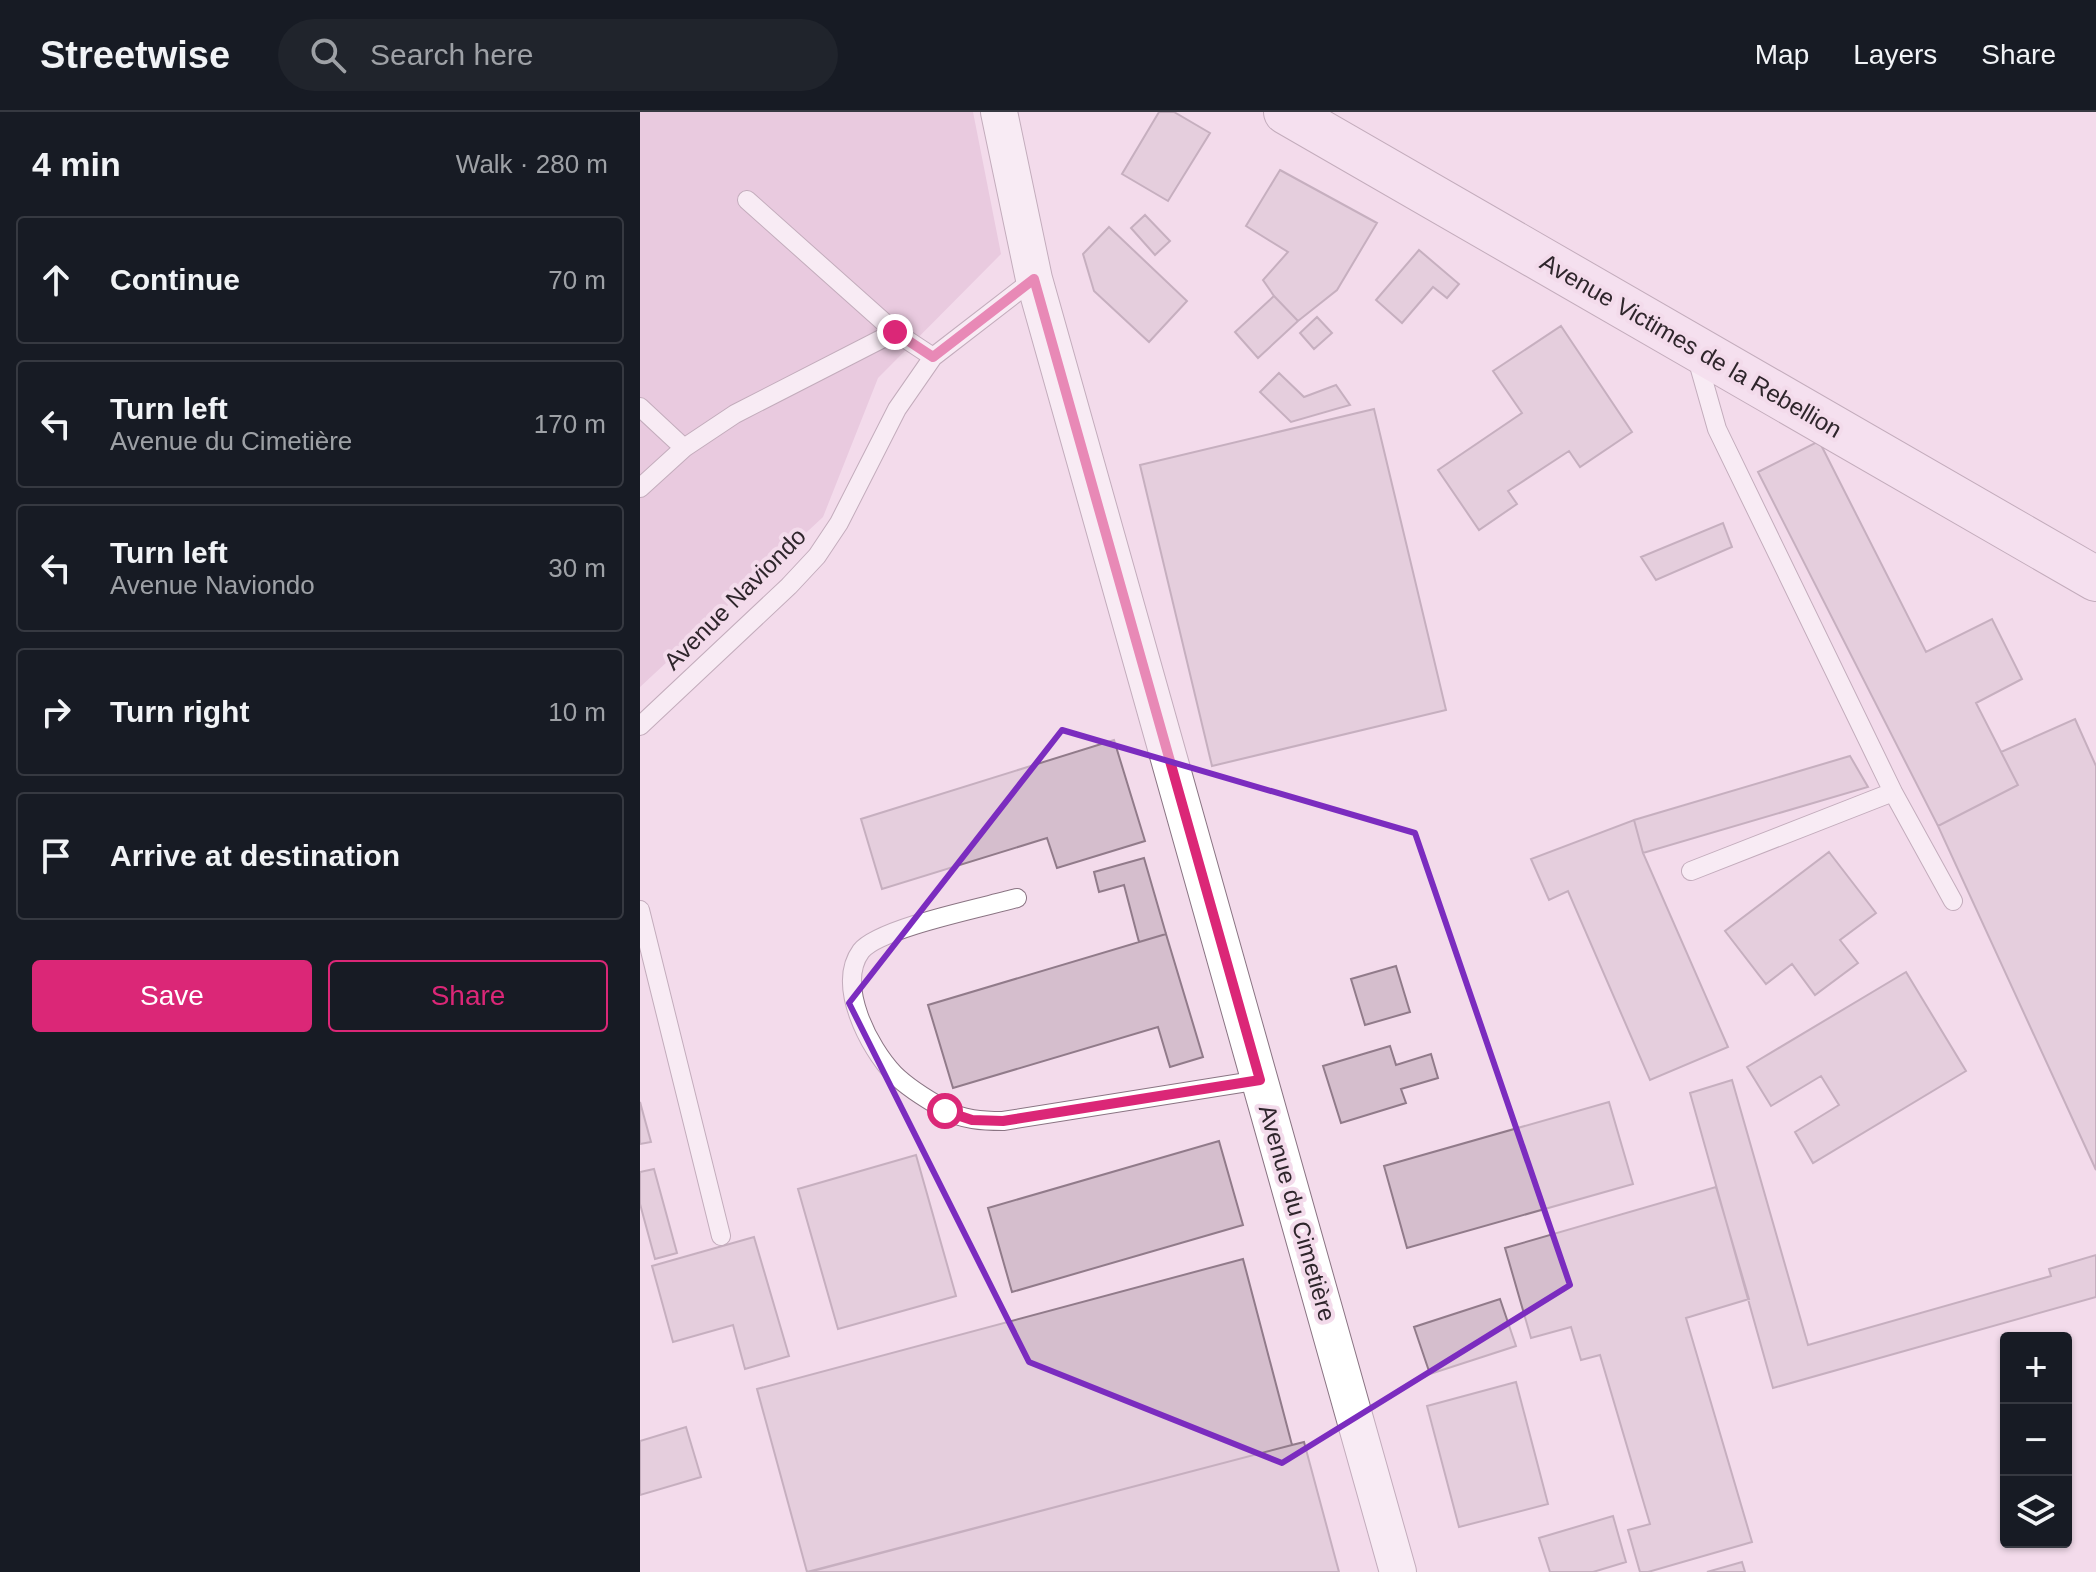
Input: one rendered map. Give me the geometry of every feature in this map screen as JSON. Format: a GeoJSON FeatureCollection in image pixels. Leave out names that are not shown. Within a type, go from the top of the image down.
{"type":"FeatureCollection","features":[{"type":"Feature","properties":{"kind":"street","name":"Avenue du Cimetière"},"geometry":{"type":"LineString","coordinates":[[999,112],[1034,279],[1398,1572]]}},
{"type":"Feature","properties":{"kind":"street","name":"Avenue Victimes de la Rebellion"},"geometry":{"type":"LineString","coordinates":[[1286,112],[2096,579]]}},
{"type":"Feature","properties":{"kind":"lane"},"geometry":{"type":"LineString","coordinates":[[747,200],[895,332],[933,357]]}},
{"type":"Feature","properties":{"kind":"lane","name":"Avenue Naviondo"},"geometry":{"type":"LineString","coordinates":[[640,726],[817,556],[839,523],[897,409],[933,357],[1034,279]]}},
{"type":"Feature","properties":{"kind":"lane"},"geometry":{"type":"LineString","coordinates":[[640,488],[684,448],[770,394],[895,332]]}},
{"type":"Feature","properties":{"kind":"lane"},"geometry":{"type":"LineString","coordinates":[[1695,348],[1717,429],[1893,792],[1953,901]]}},
{"type":"Feature","properties":{"kind":"lane"},"geometry":{"type":"LineString","coordinates":[[640,407],[684,448]]}},
{"type":"Feature","properties":{"kind":"lane"},"geometry":{"type":"LineString","coordinates":[[1691,871],[1893,792]]}},
{"type":"Feature","properties":{"kind":"lane"},"geometry":{"type":"LineString","coordinates":[[1017,898],[881,936],[861,951],[852,973],[854,998],[863,1030],[894,1073],[945,1111],[972,1120],[1003,1121],[1260,1080]]}},
{"type":"Feature","properties":{"kind":"lane"},"geometry":{"type":"LineString","coordinates":[[640,910],[721,1236]]}},
{"type":"Feature","properties":{"kind":"highlighted area"},"geometry":{"type":"Polygon","coordinates":[[[1062,730],[1415,833],[1570,1285],[1282,1463],[1029,1362],[849,1003],[1062,730]]]}},
{"type":"Feature","properties":{"kind":"shaded area"},"geometry":{"type":"Polygon","coordinates":[[[640,112],[973,112],[1001,254],[878,378],[823,517],[640,687],[640,112]]]}},
{"type":"Feature","properties":{"kind":"building"},"geometry":{"type":"Polygon","coordinates":[[[1159,112],[1174,112],[1210,133],[1168,201],[1122,174],[1159,112]]]}},
{"type":"Feature","properties":{"kind":"building"},"geometry":{"type":"Polygon","coordinates":[[[1280,170],[1377,223],[1337,290],[1298,321],[1263,280],[1288,252],[1246,226],[1280,170]]]}},
{"type":"Feature","properties":{"kind":"building"},"geometry":{"type":"Polygon","coordinates":[[[1145,215],[1170,241],[1155,255],[1131,228],[1145,215]]]}},
{"type":"Feature","properties":{"kind":"building"},"geometry":{"type":"Polygon","coordinates":[[[1109,227],[1187,301],[1149,342],[1094,291],[1083,254],[1109,227]]]}},
{"type":"Feature","properties":{"kind":"building"},"geometry":{"type":"Polygon","coordinates":[[[1419,250],[1459,284],[1447,298],[1433,287],[1402,323],[1376,300],[1419,250]]]}},
{"type":"Feature","properties":{"kind":"building"},"geometry":{"type":"Polygon","coordinates":[[[1274,296],[1298,321],[1258,358],[1235,332],[1274,296]]]}},
{"type":"Feature","properties":{"kind":"building"},"geometry":{"type":"Polygon","coordinates":[[[1317,317],[1332,333],[1314,349],[1300,333],[1317,317]]]}},
{"type":"Feature","properties":{"kind":"building"},"geometry":{"type":"Polygon","coordinates":[[[1561,326],[1632,432],[1580,467],[1569,451],[1508,491],[1517,504],[1479,530],[1438,470],[1522,413],[1493,371],[1561,326]]]}},
{"type":"Feature","properties":{"kind":"building"},"geometry":{"type":"Polygon","coordinates":[[[1279,373],[1304,397],[1336,385],[1350,405],[1291,422],[1260,392],[1279,373]]]}},
{"type":"Feature","properties":{"kind":"building"},"geometry":{"type":"Polygon","coordinates":[[[1374,409],[1446,710],[1212,766],[1140,465],[1374,409]]]}},
{"type":"Feature","properties":{"kind":"building"},"geometry":{"type":"Polygon","coordinates":[[[1819,441],[1926,652],[1992,619],[2022,679],[1976,703],[2018,785],[1938,826],[1758,472],[1819,441]]]}},
{"type":"Feature","properties":{"kind":"building"},"geometry":{"type":"Polygon","coordinates":[[[1723,523],[1732,547],[1656,580],[1641,557],[1723,523]]]}},
{"type":"Feature","properties":{"kind":"building"},"geometry":{"type":"Polygon","coordinates":[[[2075,719],[2096,766],[2096,1170],[1938,826],[2018,785],[2001,752],[2075,719]]]}},
{"type":"Feature","properties":{"kind":"building"},"geometry":{"type":"Polygon","coordinates":[[[1114,740],[1145,841],[1057,868],[1047,838],[882,889],[861,819],[1114,740]]]}},
{"type":"Feature","properties":{"kind":"building"},"geometry":{"type":"Polygon","coordinates":[[[1850,756],[1868,787],[1643,853],[1634,820],[1850,756]]]}},
{"type":"Feature","properties":{"kind":"building"},"geometry":{"type":"Polygon","coordinates":[[[1634,820],[1643,853],[1728,1047],[1650,1080],[1568,891],[1549,900],[1531,859],[1634,820]]]}},
{"type":"Feature","properties":{"kind":"building"},"geometry":{"type":"Polygon","coordinates":[[[1829,852],[1876,913],[1840,940],[1858,963],[1815,995],[1792,964],[1766,984],[1725,931],[1829,852]]]}},
{"type":"Feature","properties":{"kind":"building"},"geometry":{"type":"Polygon","coordinates":[[[1144,858],[1166,934],[1139,942],[1124,885],[1099,892],[1094,872],[1144,858]]]}},
{"type":"Feature","properties":{"kind":"building"},"geometry":{"type":"Polygon","coordinates":[[[1166,934],[1203,1057],[1170,1067],[1158,1027],[953,1088],[928,1005],[1166,934]]]}},
{"type":"Feature","properties":{"kind":"building"},"geometry":{"type":"Polygon","coordinates":[[[1396,966],[1410,1012],[1365,1025],[1351,979],[1396,966]]]}},
{"type":"Feature","properties":{"kind":"building"},"geometry":{"type":"Polygon","coordinates":[[[1906,972],[1966,1071],[1813,1163],[1795,1132],[1839,1105],[1821,1076],[1771,1106],[1747,1067],[1906,972]]]}},
{"type":"Feature","properties":{"kind":"building"},"geometry":{"type":"Polygon","coordinates":[[[1390,1046],[1396,1065],[1431,1054],[1438,1078],[1401,1089],[1406,1103],[1341,1123],[1323,1066],[1390,1046]]]}},
{"type":"Feature","properties":{"kind":"building"},"geometry":{"type":"Polygon","coordinates":[[[1732,1080],[1808,1345],[2051,1276],[2049,1269],[2096,1255],[2096,1297],[1773,1388],[1690,1093],[1732,1080]]]}},
{"type":"Feature","properties":{"kind":"building"},"geometry":{"type":"Polygon","coordinates":[[[640,1102],[651,1142],[640,1144],[640,1102]]]}},
{"type":"Feature","properties":{"kind":"building"},"geometry":{"type":"Polygon","coordinates":[[[1609,1102],[1633,1184],[1407,1248],[1384,1166],[1609,1102]]]}},
{"type":"Feature","properties":{"kind":"building"},"geometry":{"type":"Polygon","coordinates":[[[1219,1141],[1243,1225],[1012,1292],[988,1208],[1219,1141]]]}},
{"type":"Feature","properties":{"kind":"building"},"geometry":{"type":"Polygon","coordinates":[[[916,1155],[956,1296],[838,1329],[798,1189],[916,1155]]]}},
{"type":"Feature","properties":{"kind":"building"},"geometry":{"type":"Polygon","coordinates":[[[654,1169],[677,1253],[655,1259],[640,1204],[640,1172],[654,1169]]]}},
{"type":"Feature","properties":{"kind":"building"},"geometry":{"type":"Polygon","coordinates":[[[1716,1187],[1749,1299],[1686,1318],[1752,1542],[1640,1572],[1628,1530],[1650,1524],[1600,1355],[1581,1360],[1571,1327],[1531,1338],[1505,1248],[1716,1187]]]}},
{"type":"Feature","properties":{"kind":"building"},"geometry":{"type":"Polygon","coordinates":[[[754,1237],[789,1356],[745,1369],[733,1325],[673,1342],[652,1266],[754,1237]]]}},
{"type":"Feature","properties":{"kind":"building"},"geometry":{"type":"Polygon","coordinates":[[[1243,1259],[1292,1445],[807,1572],[757,1389],[1243,1259]]]}},
{"type":"Feature","properties":{"kind":"building"},"geometry":{"type":"Polygon","coordinates":[[[1500,1299],[1516,1346],[1430,1374],[1414,1327],[1500,1299]]]}},
{"type":"Feature","properties":{"kind":"building"},"geometry":{"type":"Polygon","coordinates":[[[1516,1382],[1548,1504],[1459,1527],[1427,1406],[1516,1382]]]}},
{"type":"Feature","properties":{"kind":"building"},"geometry":{"type":"Polygon","coordinates":[[[686,1427],[701,1477],[640,1495],[640,1441],[686,1427]]]}},
{"type":"Feature","properties":{"kind":"building"},"geometry":{"type":"Polygon","coordinates":[[[1304,1442],[1339,1572],[809,1572],[1292,1445],[1304,1442]]]}},
{"type":"Feature","properties":{"kind":"building"},"geometry":{"type":"Polygon","coordinates":[[[1613,1516],[1626,1562],[1593,1572],[1550,1572],[1539,1538],[1613,1516]]]}},
{"type":"Feature","properties":{"kind":"building"},"geometry":{"type":"Polygon","coordinates":[[[1742,1562],[1745,1572],[1707,1572],[1742,1562]]]}},
{"type":"Feature","properties":{"kind":"route"},"geometry":{"type":"LineString","coordinates":[[895,332],[933,357],[1034,279],[1260,1080],[1003,1121],[972,1120],[945,1111]]}}]}
